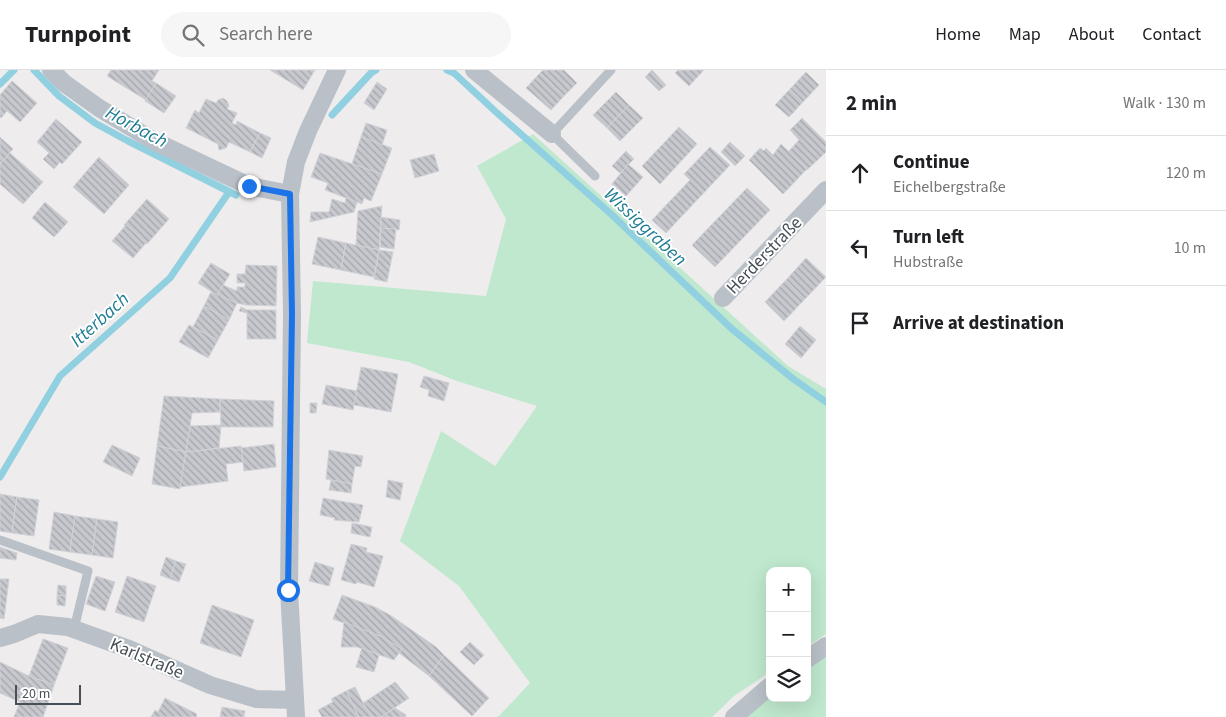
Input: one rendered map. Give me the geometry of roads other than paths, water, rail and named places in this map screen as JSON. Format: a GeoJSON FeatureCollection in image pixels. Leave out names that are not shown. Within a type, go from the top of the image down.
{"type":"FeatureCollection","features":[{"type":"Feature","properties":{"kind":"street"},"geometry":{"type":"LineString","coordinates":[[51,70],[64,83],[92,103],[154,141],[249,186],[290,194]]}},
{"type":"Feature","properties":{"kind":"street"},"geometry":{"type":"LineString","coordinates":[[296,708],[288,590],[292,314],[290,194],[296,162],[308,131],[337,70]]}},
{"type":"Feature","properties":{"kind":"street"},"geometry":{"type":"LineString","coordinates":[[474,70],[552,134]]}},
{"type":"Feature","properties":{"kind":"street","name":"Herderstraße"},"geometry":{"type":"LineString","coordinates":[[723,298],[826,190]]}},
{"type":"Feature","properties":{"kind":"street","name":"Karlstraße"},"geometry":{"type":"LineString","coordinates":[[0,638],[38,624],[74,629],[129,649],[210,685],[256,699],[296,708]]}},
{"type":"Feature","properties":{"kind":"street"},"geometry":{"type":"LineString","coordinates":[[810,657],[826,646]]}},
{"type":"Feature","properties":{"kind":"street"},"geometry":{"type":"LineString","coordinates":[[734,717],[766,689]]}},
{"type":"Feature","properties":{"kind":"lane"},"geometry":{"type":"LineString","coordinates":[[595,176],[552,134],[611,70]]}},
{"type":"Feature","properties":{"kind":"lane"},"geometry":{"type":"LineString","coordinates":[[0,540],[88,571],[74,629]]}},
{"type":"Feature","properties":{"kind":"waterway"},"geometry":{"type":"LineString","coordinates":[[0,84],[14,70]]}},
{"type":"Feature","properties":{"kind":"waterway","name":"Horbach"},"geometry":{"type":"LineString","coordinates":[[34,70],[59,96],[95,123],[236,195]]}},
{"type":"Feature","properties":{"kind":"waterway","name":"Wissiggraben"},"geometry":{"type":"LineString","coordinates":[[332,115],[376,70]]}},
{"type":"Feature","properties":{"kind":"waterway","name":"Wissiggraben"},"geometry":{"type":"LineString","coordinates":[[447,70],[454,73],[611,214],[732,329],[792,378],[826,402]]}},
{"type":"Feature","properties":{"kind":"waterway","name":"Itterbach"},"geometry":{"type":"LineString","coordinates":[[0,477],[60,376],[170,278],[229,192]]}}]}
